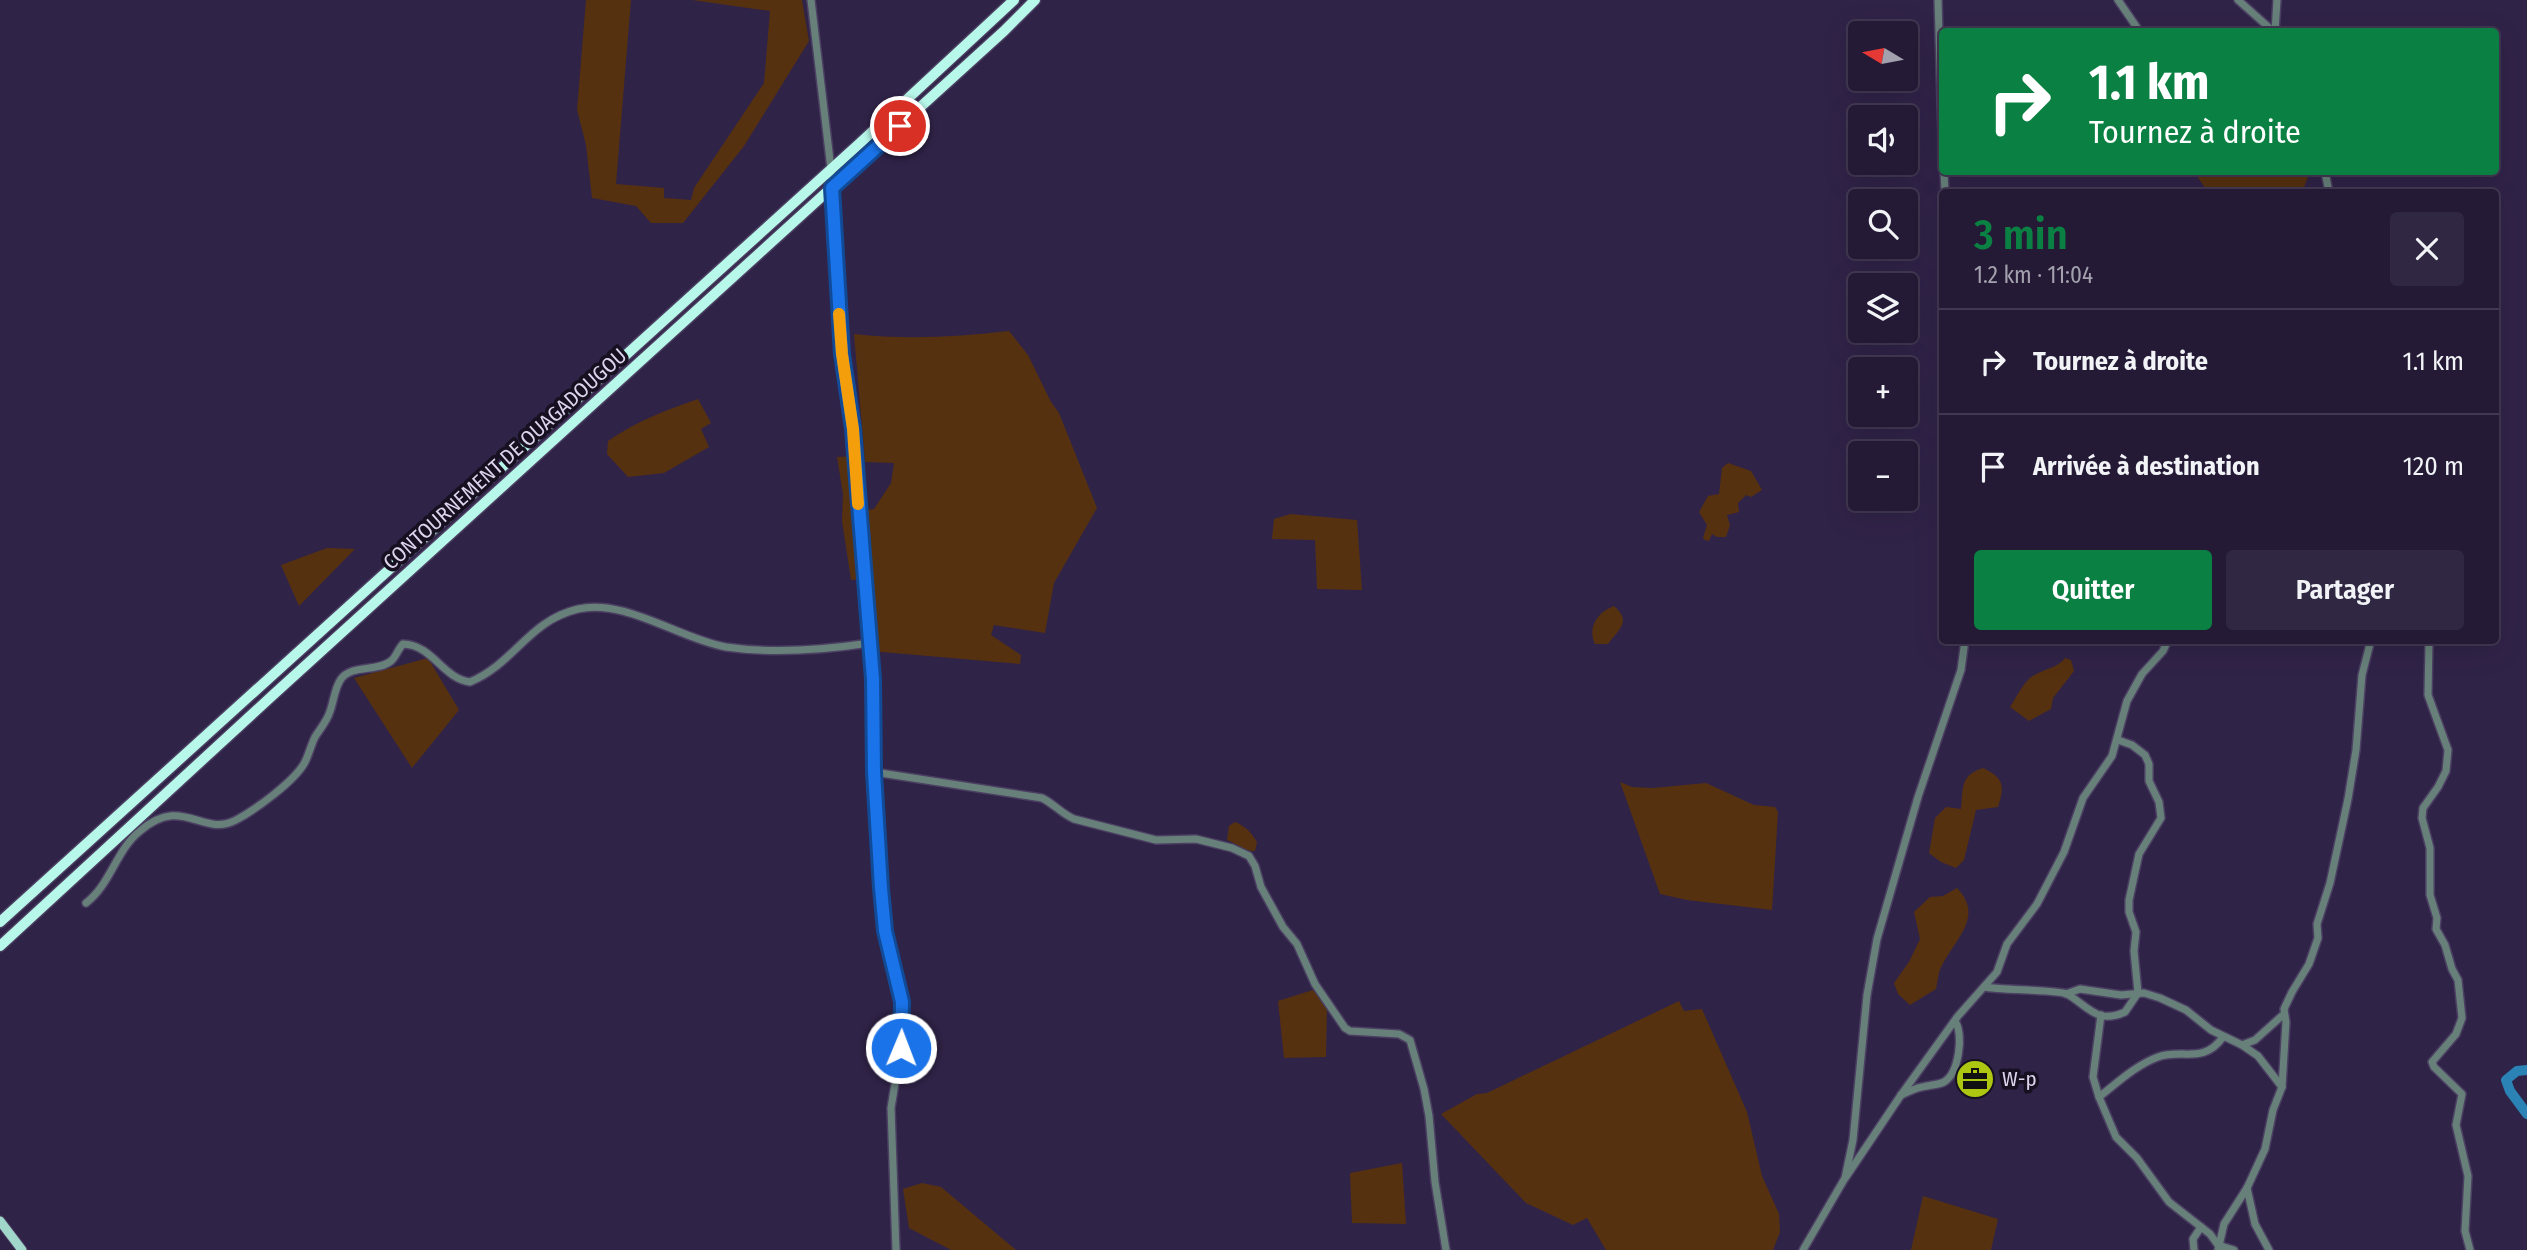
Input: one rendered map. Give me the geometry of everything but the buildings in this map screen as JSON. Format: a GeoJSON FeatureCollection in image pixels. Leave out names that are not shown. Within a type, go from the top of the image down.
{"type":"FeatureCollection","features":[{"type":"Feature","properties":{"kind":"highway","name":"CONTOURNEMENT DE OUAGADOUGOU"},"geometry":{"type":"LineString","coordinates":[[0,922],[1014,0]]}},
{"type":"Feature","properties":{"kind":"highway","name":"CONTOURNEMENT DE OUAGADOUGOU"},"geometry":{"type":"LineString","coordinates":[[0,946],[1004,32],[1035,0]]}},
{"type":"Feature","properties":{"kind":"main road"},"geometry":{"type":"LineString","coordinates":[[0,1222],[22,1250]]}},
{"type":"Feature","properties":{"kind":"street"},"geometry":{"type":"LineString","coordinates":[[811,0],[831,169],[842,354],[853,429],[870,643],[874,772],[885,931],[902,1002],[902,1041],[891,1108],[896,1250]]}},
{"type":"Feature","properties":{"kind":"street"},"geometry":{"type":"LineString","coordinates":[[1938,0],[1939,34]]}},
{"type":"Feature","properties":{"kind":"street"},"geometry":{"type":"LineString","coordinates":[[2118,0],[2137,28]]}},
{"type":"Feature","properties":{"kind":"street"},"geometry":{"type":"LineString","coordinates":[[2238,0],[2270,28]]}},
{"type":"Feature","properties":{"kind":"street"},"geometry":{"type":"LineString","coordinates":[[2274,28],[2277,0]]}},
{"type":"Feature","properties":{"kind":"street"},"geometry":{"type":"LineString","coordinates":[[86,903],[105,884],[128,843],[151,823],[177,814],[219,825],[233,821],[275,791],[305,762],[314,738],[329,715],[340,681],[345,674],[388,663],[403,644],[416,645],[450,673],[470,682],[496,668],[533,630],[549,619],[582,608],[603,607],[727,647],[813,649],[870,643]]}},
{"type":"Feature","properties":{"kind":"street"},"geometry":{"type":"LineString","coordinates":[[1845,1178],[1853,1140],[1866,1005],[1877,939],[1922,785],[1961,670],[1964,644]]}},
{"type":"Feature","properties":{"kind":"street"},"geometry":{"type":"LineString","coordinates":[[1803,1250],[1845,1178],[1901,1095],[1955,1021],[1997,972],[2007,944],[2036,904],[2064,852],[2083,798],[2112,756],[2127,701],[2142,674],[2163,652],[2166,644]]}},
{"type":"Feature","properties":{"kind":"street"},"geometry":{"type":"LineString","coordinates":[[2242,1045],[2255,1041],[2284,1014],[2292,992],[2309,964],[2318,938],[2317,925],[2330,883],[2357,750],[2362,675],[2370,644]]}},
{"type":"Feature","properties":{"kind":"street"},"geometry":{"type":"LineString","coordinates":[[2429,644],[2428,695],[2448,750],[2448,758],[2442,778],[2423,808],[2422,818],[2430,848],[2428,872],[2431,902],[2437,918],[2436,929],[2458,980],[2462,1018],[2456,1034],[2432,1062],[2462,1094],[2456,1125],[2468,1176],[2465,1237],[2470,1250]]}},
{"type":"Feature","properties":{"kind":"street"},"geometry":{"type":"LineString","coordinates":[[2066,994],[2085,1008],[2101,1015],[2114,1016],[2125,1012],[2138,993],[2134,951],[2136,932],[2129,912],[2129,900],[2139,854],[2161,818],[2159,802],[2149,781],[2149,764],[2145,755],[2132,745],[2118,740]]}},
{"type":"Feature","properties":{"kind":"street"},"geometry":{"type":"LineString","coordinates":[[874,772],[1042,798],[1074,819],[1156,840],[1196,839],[1232,848],[1248,856],[1255,866],[1261,887],[1283,927],[1297,944],[1315,984],[1345,1028],[1350,1031],[1399,1034],[1410,1040],[1429,1116],[1435,1182],[1446,1250]]}},
{"type":"Feature","properties":{"kind":"street"},"geometry":{"type":"LineString","coordinates":[[1984,987],[2066,994],[2076,989],[2121,995],[2138,993],[2160,998],[2186,1010],[2223,1037],[2242,1045],[2268,1067],[2282,1087]]}},
{"type":"Feature","properties":{"kind":"street"},"geometry":{"type":"LineString","coordinates":[[2218,1247],[2224,1224],[2247,1188],[2266,1149],[2273,1110],[2282,1087],[2286,1022],[2284,1014]]}},
{"type":"Feature","properties":{"kind":"street"},"geometry":{"type":"LineString","coordinates":[[2101,1015],[2093,1077],[2116,1137],[2137,1158],[2169,1202],[2201,1227],[2218,1247],[2234,1250]]}},
{"type":"Feature","properties":{"kind":"street"},"geometry":{"type":"LineString","coordinates":[[1901,1095],[1939,1083],[1948,1077],[1956,1061],[1960,1039],[1955,1021]]}},
{"type":"Feature","properties":{"kind":"street"},"geometry":{"type":"LineString","coordinates":[[2099,1097],[2150,1061],[2164,1055],[2188,1056],[2209,1050],[2223,1037]]}},
{"type":"Feature","properties":{"kind":"street"},"geometry":{"type":"LineString","coordinates":[[2247,1188],[2255,1224],[2269,1250]]}},
{"type":"Feature","properties":{"kind":"street"},"geometry":{"type":"LineString","coordinates":[[2194,1250],[2193,1239],[2201,1227]]}},
{"type":"Feature","properties":{"kind":"shaded area"},"geometry":{"type":"Polygon","coordinates":[[[586,0],[631,0],[616,184],[664,188],[664,198],[691,200],[694,188],[764,83],[770,11],[692,0],[802,0],[809,41],[744,146],[683,223],[651,223],[636,206],[592,198],[586,145],[577,110],[586,0]]]}},
{"type":"Feature","properties":{"kind":"shaded area"},"geometry":{"type":"Polygon","coordinates":[[[2196,175],[2309,175],[2303,189],[2206,189],[2196,175]]]}},
{"type":"Feature","properties":{"kind":"shaded area"},"geometry":{"type":"Polygon","coordinates":[[[1009,331],[1028,355],[1059,413],[1097,508],[1054,583],[1045,633],[994,625],[991,635],[1021,655],[1020,664],[870,651],[864,579],[851,580],[842,521],[843,494],[837,457],[855,456],[860,511],[874,509],[891,483],[894,463],[865,462],[854,334],[931,337],[1009,331]]]}},
{"type":"Feature","properties":{"kind":"shaded area"},"geometry":{"type":"Polygon","coordinates":[[[698,399],[711,423],[701,429],[709,447],[664,473],[628,477],[607,454],[608,441],[619,434],[652,417],[698,399]]]}},
{"type":"Feature","properties":{"kind":"shaded area"},"geometry":{"type":"Polygon","coordinates":[[[1728,463],[1751,471],[1762,490],[1751,497],[1746,495],[1738,503],[1739,512],[1727,515],[1730,525],[1726,537],[1712,534],[1709,541],[1705,540],[1703,538],[1707,525],[1699,512],[1708,496],[1719,494],[1722,468],[1728,463]]]}},
{"type":"Feature","properties":{"kind":"shaded area"},"geometry":{"type":"Polygon","coordinates":[[[1291,514],[1357,520],[1362,590],[1317,589],[1315,540],[1272,539],[1274,519],[1291,514]]]}},
{"type":"Feature","properties":{"kind":"shaded area"},"geometry":{"type":"Polygon","coordinates":[[[327,548],[355,549],[299,606],[281,565],[327,548]]]}},
{"type":"Feature","properties":{"kind":"shaded area"},"geometry":{"type":"Polygon","coordinates":[[[1614,606],[1622,617],[1622,625],[1608,644],[1595,644],[1593,626],[1603,612],[1614,606]]]}},
{"type":"Feature","properties":{"kind":"shaded area"},"geometry":{"type":"Polygon","coordinates":[[[428,658],[459,710],[412,768],[354,678],[428,658]]]}},
{"type":"Feature","properties":{"kind":"shaded area"},"geometry":{"type":"Polygon","coordinates":[[[2065,658],[2071,660],[2074,671],[2053,698],[2051,709],[2029,721],[2010,707],[2030,678],[2065,658]]]}},
{"type":"Feature","properties":{"kind":"shaded area"},"geometry":{"type":"Polygon","coordinates":[[[1983,768],[1999,779],[2002,788],[2000,800],[1998,807],[1976,810],[1964,860],[1956,868],[1929,853],[1935,818],[1946,807],[1961,809],[1966,779],[1983,768]]]}},
{"type":"Feature","properties":{"kind":"shaded area"},"geometry":{"type":"Polygon","coordinates":[[[1620,782],[1632,787],[1653,788],[1706,783],[1754,805],[1775,807],[1778,812],[1772,910],[1687,900],[1660,894],[1620,782]]]}},
{"type":"Feature","properties":{"kind":"shaded area"},"geometry":{"type":"Polygon","coordinates":[[[1235,822],[1245,827],[1255,838],[1255,851],[1244,849],[1227,840],[1229,826],[1235,822]]]}},
{"type":"Feature","properties":{"kind":"shaded area"},"geometry":{"type":"Polygon","coordinates":[[[1957,888],[1965,899],[1968,910],[1963,931],[1944,962],[1936,989],[1910,1005],[1898,994],[1894,983],[1909,962],[1920,939],[1914,912],[1930,897],[1943,896],[1957,888]]]}},
{"type":"Feature","properties":{"kind":"shaded area"},"geometry":{"type":"Polygon","coordinates":[[[1313,990],[1327,1007],[1326,1057],[1284,1058],[1278,1001],[1313,990]]]}},
{"type":"Feature","properties":{"kind":"shaded area"},"geometry":{"type":"Polygon","coordinates":[[[1679,1001],[1684,1011],[1702,1009],[1747,1112],[1762,1176],[1779,1214],[1780,1232],[1773,1250],[1606,1250],[1587,1218],[1573,1225],[1526,1203],[1441,1114],[1477,1094],[1487,1093],[1679,1001]]]}},
{"type":"Feature","properties":{"kind":"shaded area"},"geometry":{"type":"Polygon","coordinates":[[[1402,1163],[1406,1224],[1352,1223],[1350,1173],[1402,1163]]]}},
{"type":"Feature","properties":{"kind":"shaded area"},"geometry":{"type":"Polygon","coordinates":[[[922,1183],[941,1187],[1016,1250],[951,1250],[909,1228],[903,1189],[922,1183]]]}},
{"type":"Feature","properties":{"kind":"shaded area"},"geometry":{"type":"Polygon","coordinates":[[[1923,1196],[1998,1219],[1991,1250],[1911,1250],[1923,1196]]]}},
{"type":"Feature","properties":{"kind":"waterway"},"geometry":{"type":"LineString","coordinates":[[2527,1070],[2517,1071],[2506,1080],[2510,1091],[2527,1114]]}},
{"type":"Feature","properties":{"kind":"slow traffic"},"geometry":{"type":"LineString","coordinates":[[839,314],[853,429],[858,504]]}},
{"type":"Feature","properties":{"kind":"place","name":"W-p"},"geometry":{"type":"Point","coordinates":[1975,1079]}},
{"type":"Feature","properties":{"kind":"route"},"geometry":{"type":"LineString","coordinates":[[900,126],[832,188],[842,354],[853,429],[873,679],[874,772],[881,888],[885,931],[902,1002],[901,1048]]}}]}
